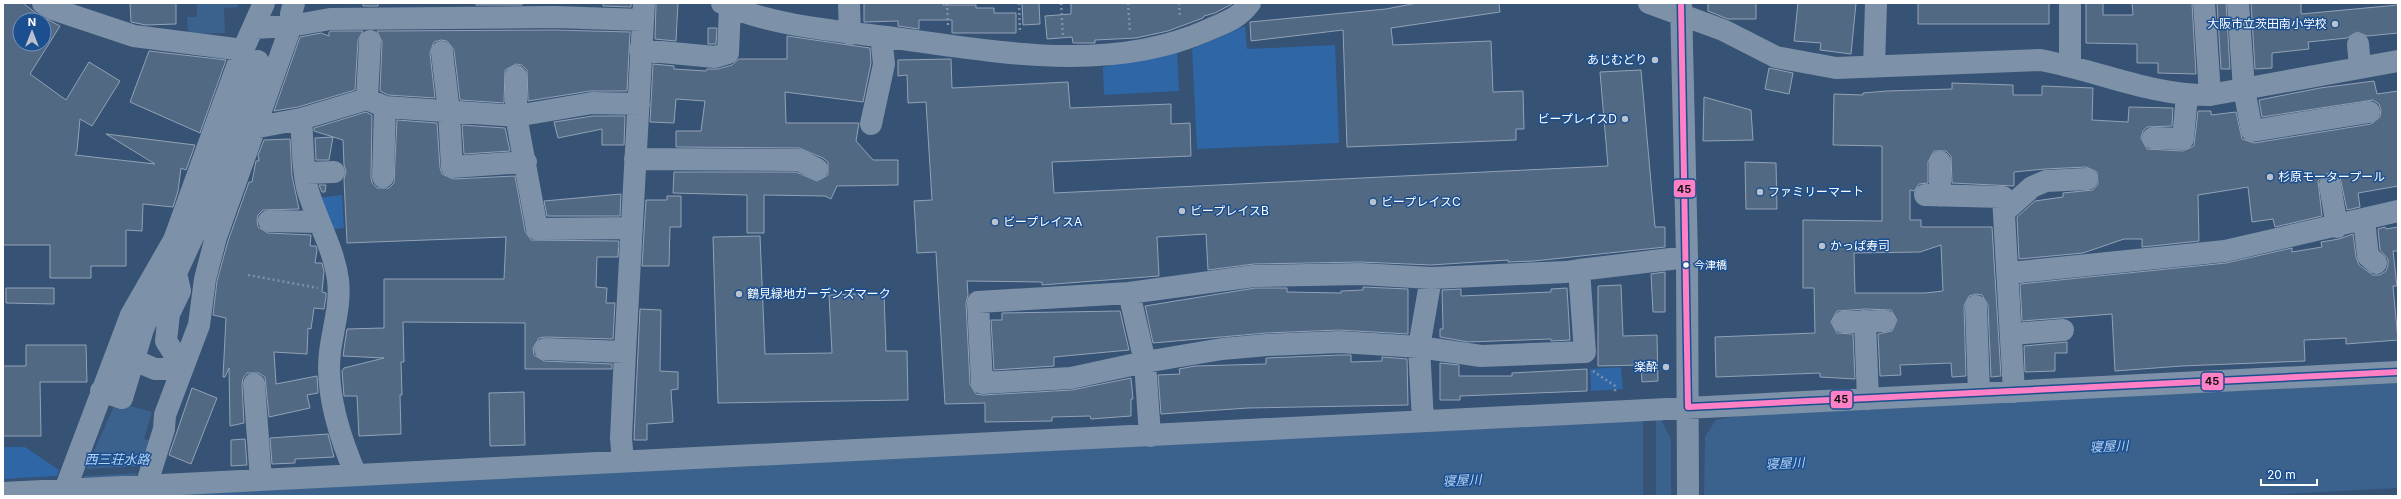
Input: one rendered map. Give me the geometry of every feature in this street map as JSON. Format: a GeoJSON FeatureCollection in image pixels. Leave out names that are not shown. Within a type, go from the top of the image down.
{"type":"FeatureCollection","features":[{"type":"Feature","properties":{"kind":"street"},"geometry":{"type":"LineString","coordinates":[[44,3],[52,9],[134,36],[251,55]]}},
{"type":"Feature","properties":{"kind":"street"},"geometry":{"type":"LineString","coordinates":[[101,391],[122,398],[142,329],[154,304],[176,273],[196,230],[251,55],[253,28],[264,3]]}},
{"type":"Feature","properties":{"kind":"street"},"geometry":{"type":"LineString","coordinates":[[138,486],[164,429],[165,415],[200,324],[205,279],[216,237],[253,128],[291,26],[290,14],[294,3]]}},
{"type":"Feature","properties":{"kind":"street"},"geometry":{"type":"LineString","coordinates":[[850,3],[850,34]]}},
{"type":"Feature","properties":{"kind":"street"},"geometry":{"type":"LineString","coordinates":[[640,50],[715,57],[728,53],[726,5],[741,12],[850,34],[1065,58],[1131,53],[1183,41],[1240,15],[1250,3]]}},
{"type":"Feature","properties":{"kind":"street"},"geometry":{"type":"LineString","coordinates":[[1649,3],[1681,9],[1776,57],[1836,68],[2040,60],[2070,65],[2156,90],[2186,96],[2210,95],[2398,61]]}},
{"type":"Feature","properties":{"kind":"street"},"geometry":{"type":"LineString","coordinates":[[1874,67],[1876,3]]}},
{"type":"Feature","properties":{"kind":"street"},"geometry":{"type":"LineString","coordinates":[[2070,3],[2070,65]]}},
{"type":"Feature","properties":{"kind":"street"},"geometry":{"type":"LineString","coordinates":[[2204,3],[2210,95]]}},
{"type":"Feature","properties":{"kind":"street"},"geometry":{"type":"LineString","coordinates":[[2238,3],[2244,89],[2252,131],[2369,112]]}},
{"type":"Feature","properties":{"kind":"street"},"geometry":{"type":"LineString","coordinates":[[1681,9],[1687,257],[1688,496]]}},
{"type":"Feature","properties":{"kind":"street"},"geometry":{"type":"LineString","coordinates":[[253,28],[291,26],[330,19],[555,17],[643,11],[621,438],[623,462]]}},
{"type":"Feature","properties":{"kind":"street"},"geometry":{"type":"LineString","coordinates":[[871,124],[884,64],[881,37]]}},
{"type":"Feature","properties":{"kind":"street"},"geometry":{"type":"LineString","coordinates":[[370,41],[383,177]]}},
{"type":"Feature","properties":{"kind":"street"},"geometry":{"type":"LineString","coordinates":[[2358,44],[2360,67]]}},
{"type":"Feature","properties":{"kind":"street"},"geometry":{"type":"LineString","coordinates":[[442,52],[449,112],[452,167],[526,162]]}},
{"type":"Feature","properties":{"kind":"street"},"geometry":{"type":"LineString","coordinates":[[72,489],[101,391],[138,300],[169,252],[251,55]]}},
{"type":"Feature","properties":{"kind":"street"},"geometry":{"type":"LineString","coordinates":[[516,76],[516,116],[526,162],[537,229],[632,228]]}},
{"type":"Feature","properties":{"kind":"street"},"geometry":{"type":"LineString","coordinates":[[2154,138],[2183,140],[2186,96]]}},
{"type":"Feature","properties":{"kind":"street"},"geometry":{"type":"LineString","coordinates":[[253,128],[376,103],[449,112],[516,116],[592,104],[639,104]]}},
{"type":"Feature","properties":{"kind":"street"},"geometry":{"type":"LineString","coordinates":[[301,119],[308,190],[334,261],[338,289],[338,309],[330,352],[329,376],[336,416],[356,475]]}},
{"type":"Feature","properties":{"kind":"street"},"geometry":{"type":"LineString","coordinates":[[635,159],[808,158]]}},
{"type":"Feature","properties":{"kind":"street"},"geometry":{"type":"LineString","coordinates":[[1940,162],[1932,195],[2003,197],[2012,334],[2014,392]]}},
{"type":"Feature","properties":{"kind":"street"},"geometry":{"type":"LineString","coordinates":[[306,173],[334,172]]}},
{"type":"Feature","properties":{"kind":"street"},"geometry":{"type":"LineString","coordinates":[[2004,212],[2032,187],[2046,181],[2087,179]]}},
{"type":"Feature","properties":{"kind":"street"},"geometry":{"type":"LineString","coordinates":[[2330,185],[2337,227]]}},
{"type":"Feature","properties":{"kind":"street"},"geometry":{"type":"LineString","coordinates":[[2008,273],[2225,251],[2337,227],[2398,211]]}},
{"type":"Feature","properties":{"kind":"street"},"geometry":{"type":"LineString","coordinates":[[2364,220],[2368,256],[2376,263]]}},
{"type":"Feature","properties":{"kind":"street"},"geometry":{"type":"LineString","coordinates":[[269,221],[319,222]]}},
{"type":"Feature","properties":{"kind":"street"},"geometry":{"type":"LineString","coordinates":[[196,230],[216,237]]}},
{"type":"Feature","properties":{"kind":"street"},"geometry":{"type":"LineString","coordinates":[[1579,270],[1585,352],[1481,356],[1419,347],[1340,342],[1222,350],[1146,362],[1071,378],[982,383],[978,302],[1129,293],[1254,276],[1361,274],[1430,278],[1579,270],[1687,257]]}},
{"type":"Feature","properties":{"kind":"street"},"geometry":{"type":"LineString","coordinates":[[134,360],[156,369],[168,369],[173,364],[175,355],[166,341],[169,314],[180,291],[176,273]]}},
{"type":"Feature","properties":{"kind":"street"},"geometry":{"type":"LineString","coordinates":[[1423,421],[1419,347],[1430,278]]}},
{"type":"Feature","properties":{"kind":"street"},"geometry":{"type":"LineString","coordinates":[[1129,293],[1146,362],[1150,436]]}},
{"type":"Feature","properties":{"kind":"street"},"geometry":{"type":"LineString","coordinates":[[1976,306],[1979,394]]}},
{"type":"Feature","properties":{"kind":"street"},"geometry":{"type":"LineString","coordinates":[[1864,321],[1868,399]]}},
{"type":"Feature","properties":{"kind":"street"},"geometry":{"type":"LineString","coordinates":[[2012,334],[2063,330]]}},
{"type":"Feature","properties":{"kind":"street"},"geometry":{"type":"LineString","coordinates":[[545,348],[625,352]]}},
{"type":"Feature","properties":{"kind":"street"},"geometry":{"type":"LineString","coordinates":[[3,493],[1423,421],[1687,412],[1868,399],[2398,372]]}},
{"type":"Feature","properties":{"kind":"street"},"geometry":{"type":"LineString","coordinates":[[254,384],[261,480]]}},
{"type":"Feature","properties":{"kind":"path"},"geometry":{"type":"LineString","coordinates":[[1018,3],[1021,54]]}},
{"type":"Feature","properties":{"kind":"path"},"geometry":{"type":"LineString","coordinates":[[1061,3],[1065,58]]}},
{"type":"Feature","properties":{"kind":"path"},"geometry":{"type":"LineString","coordinates":[[1128,3],[1131,53]]}},
{"type":"Feature","properties":{"kind":"path"},"geometry":{"type":"LineString","coordinates":[[248,275],[323,289],[338,289]]}},
{"type":"Feature","properties":{"kind":"path"},"geometry":{"type":"LineString","coordinates":[[1585,352],[1589,359],[1590,369],[1615,386],[1615,396]]}},
{"type":"Feature","properties":{"kind":"shaded area"},"geometry":{"type":"Polygon","coordinates":[[[1245,26],[1247,49],[1335,45],[1339,143],[1197,149],[1192,49],[1245,26]]]}},
{"type":"Feature","properties":{"kind":"shaded area"},"geometry":{"type":"Polygon","coordinates":[[[1177,50],[1179,91],[1104,95],[1103,67],[1177,50]]]}},
{"type":"Feature","properties":{"kind":"shaded area"},"geometry":{"type":"Polygon","coordinates":[[[342,195],[344,228],[328,230],[317,198],[342,195]]]}},
{"type":"Feature","properties":{"kind":"shaded area"},"geometry":{"type":"Polygon","coordinates":[[[1621,367],[1623,389],[1591,391],[1590,369],[1621,367]]]}},
{"type":"Feature","properties":{"kind":"shaded area"},"geometry":{"type":"Polygon","coordinates":[[[3,447],[25,447],[59,470],[57,476],[3,479],[3,447]]]}},
{"type":"Feature","properties":{"kind":"water"},"geometry":{"type":"Polygon","coordinates":[[[197,3],[238,3],[238,7],[224,8],[225,33],[188,34],[187,17],[197,17],[197,3]]]}},
{"type":"Feature","properties":{"kind":"water"},"geometry":{"type":"Polygon","coordinates":[[[2398,383],[2398,488],[2250,496],[77,496],[88,464],[116,402],[152,412],[144,439],[149,440],[129,495],[1640,420],[1715,420],[1742,415],[2398,383]]]}},
{"type":"Feature","properties":{"kind":"pier"},"geometry":{"type":"Polygon","coordinates":[[[1686,417],[1717,418],[1705,437],[1704,496],[1671,496],[1671,439],[1661,419],[1686,417]]]}},
{"type":"Feature","properties":{"kind":"pier"},"geometry":{"type":"Polygon","coordinates":[[[1643,418],[1656,418],[1656,496],[1643,496],[1643,418]]]}},
{"type":"Feature","properties":{"kind":"pier"},"geometry":{"type":"Polygon","coordinates":[[[142,466],[139,473],[84,476],[86,469],[142,466]]]}},
{"type":"Feature","properties":{"kind":"building"},"geometry":{"type":"Polygon","coordinates":[[[3,3],[23,3],[34,12],[12,12],[12,52],[44,52],[30,74],[66,100],[89,62],[120,81],[92,126],[80,119],[77,151],[75,155],[155,164],[106,134],[195,145],[186,170],[181,168],[178,191],[173,207],[143,204],[142,231],[126,230],[126,266],[91,266],[91,278],[50,278],[50,245],[3,245],[3,3]]]}},
{"type":"Feature","properties":{"kind":"building"},"geometry":{"type":"Polygon","coordinates":[[[130,3],[176,3],[176,24],[146,25],[131,22],[130,3]]]}},
{"type":"Feature","properties":{"kind":"building"},"geometry":{"type":"Polygon","coordinates":[[[363,3],[378,3],[378,6],[363,6],[363,3]]]}},
{"type":"Feature","properties":{"kind":"building"},"geometry":{"type":"Polygon","coordinates":[[[476,3],[522,3],[522,5],[476,5],[476,3]]]}},
{"type":"Feature","properties":{"kind":"building"},"geometry":{"type":"Polygon","coordinates":[[[603,3],[631,3],[631,7],[603,6],[603,3]]]}},
{"type":"Feature","properties":{"kind":"building"},"geometry":{"type":"Polygon","coordinates":[[[656,3],[678,3],[676,41],[655,39],[656,3]]]}},
{"type":"Feature","properties":{"kind":"building"},"geometry":{"type":"Polygon","coordinates":[[[864,3],[943,3],[943,5],[976,5],[976,8],[994,8],[994,13],[1016,13],[1016,33],[952,33],[952,20],[919,20],[919,29],[898,26],[898,21],[864,22],[864,3]]]}},
{"type":"Feature","properties":{"kind":"building"},"geometry":{"type":"Polygon","coordinates":[[[1022,3],[1039,3],[1040,24],[1023,25],[1022,3]]]}},
{"type":"Feature","properties":{"kind":"building"},"geometry":{"type":"Polygon","coordinates":[[[1071,3],[1232,4],[1215,13],[1168,31],[1136,38],[1095,40],[1095,43],[1073,43],[1072,37],[1047,39],[1045,16],[1071,14],[1071,3]]]}},
{"type":"Feature","properties":{"kind":"building"},"geometry":{"type":"Polygon","coordinates":[[[1417,3],[1499,3],[1500,12],[1391,28],[1393,45],[1491,41],[1493,92],[1523,91],[1524,129],[1516,129],[1516,140],[1347,147],[1343,30],[1251,41],[1250,22],[1386,9],[1417,3]]]}},
{"type":"Feature","properties":{"kind":"building"},"geometry":{"type":"Polygon","coordinates":[[[1708,3],[1756,3],[1756,19],[1728,19],[1708,11],[1708,3]]]}},
{"type":"Feature","properties":{"kind":"building"},"geometry":{"type":"Polygon","coordinates":[[[1798,3],[1856,3],[1851,54],[1820,50],[1821,43],[1794,41],[1798,3]]]}},
{"type":"Feature","properties":{"kind":"building"},"geometry":{"type":"Polygon","coordinates":[[[1918,3],[2049,3],[2049,24],[1918,24],[1918,3]]]}},
{"type":"Feature","properties":{"kind":"building"},"geometry":{"type":"Polygon","coordinates":[[[2086,3],[2103,3],[2103,15],[2133,15],[2132,3],[2192,3],[2196,74],[2158,73],[2158,63],[2137,63],[2137,44],[2086,43],[2086,3]]]}},
{"type":"Feature","properties":{"kind":"building"},"geometry":{"type":"Polygon","coordinates":[[[2217,3],[2226,3],[2230,69],[2221,69],[2217,3]]]}},
{"type":"Feature","properties":{"kind":"building","name":"大阪市立茨田南小学校"},"geometry":{"type":"Polygon","coordinates":[[[2251,3],[2301,3],[2301,14],[2398,5],[2398,33],[2367,36],[2357,32],[2347,38],[2308,42],[2309,49],[2272,53],[2272,68],[2255,69],[2251,3]]]}},
{"type":"Feature","properties":{"kind":"building"},"geometry":{"type":"Polygon","coordinates":[[[52,22],[60,26],[52,39],[52,22]]]}},
{"type":"Feature","properties":{"kind":"building"},"geometry":{"type":"Polygon","coordinates":[[[708,28],[717,28],[716,44],[708,44],[708,28]]]}},
{"type":"Feature","properties":{"kind":"building"},"geometry":{"type":"Polygon","coordinates":[[[555,30],[630,32],[627,91],[590,91],[528,101],[527,70],[522,65],[516,64],[505,70],[504,103],[460,100],[454,50],[447,41],[441,40],[434,42],[430,53],[435,98],[388,95],[380,91],[382,42],[377,31],[555,30]]]}},
{"type":"Feature","properties":{"kind":"building"},"geometry":{"type":"Polygon","coordinates":[[[363,31],[358,40],[355,90],[298,107],[274,111],[300,37],[321,33],[329,36],[329,32],[363,31]]]}},
{"type":"Feature","properties":{"kind":"building"},"geometry":{"type":"Polygon","coordinates":[[[787,36],[870,48],[871,63],[863,102],[785,92],[786,123],[859,123],[856,141],[873,160],[898,160],[898,185],[837,186],[831,199],[825,196],[764,195],[764,233],[747,233],[747,195],[673,193],[674,172],[796,172],[817,181],[828,175],[828,162],[823,158],[799,148],[676,147],[676,131],[701,131],[705,101],[676,99],[674,123],[650,122],[653,64],[674,66],[674,69],[706,71],[707,69],[718,69],[732,65],[739,59],[787,59],[787,36]]]}},
{"type":"Feature","properties":{"kind":"building"},"geometry":{"type":"Polygon","coordinates":[[[149,51],[226,60],[200,133],[130,102],[149,51]]]}},
{"type":"Feature","properties":{"kind":"building"},"geometry":{"type":"Polygon","coordinates":[[[951,59],[952,88],[1068,82],[1070,108],[1171,104],[1171,124],[1190,123],[1191,156],[1052,162],[1054,193],[1608,166],[1600,72],[1641,70],[1655,227],[1665,227],[1665,247],[1534,261],[1508,262],[1508,260],[1431,265],[1361,262],[1254,264],[1208,270],[1206,234],[1157,237],[1159,276],[1042,285],[1042,282],[967,281],[968,295],[966,303],[970,384],[976,394],[983,395],[1072,390],[1131,378],[1133,399],[1131,399],[1131,416],[1091,419],[1090,416],[1052,417],[1052,421],[985,422],[985,403],[945,404],[936,252],[917,253],[914,201],[932,200],[926,102],[908,103],[907,75],[898,76],[898,60],[951,59]]]}},
{"type":"Feature","properties":{"kind":"building"},"geometry":{"type":"Polygon","coordinates":[[[1769,68],[1793,73],[1789,94],[1765,89],[1769,68]]]}},
{"type":"Feature","properties":{"kind":"building"},"geometry":{"type":"Polygon","coordinates":[[[2374,81],[2377,94],[2398,91],[2398,186],[2358,193],[2360,207],[2347,210],[2340,177],[2335,173],[2328,173],[2318,181],[2322,216],[2275,227],[2273,219],[2252,222],[2248,187],[2198,195],[2199,241],[2142,247],[2142,239],[2124,239],[2083,253],[2019,259],[2017,217],[2035,201],[2063,197],[2063,193],[2093,190],[2098,184],[2097,172],[2086,167],[2014,172],[2014,186],[1952,183],[1951,156],[1946,151],[1934,151],[1928,162],[1928,183],[1919,184],[1914,191],[1910,190],[1910,220],[1921,220],[1921,227],[1992,227],[2001,376],[1991,377],[1988,305],[1982,295],[1976,294],[1969,296],[1964,306],[1966,376],[1952,377],[1951,363],[1900,365],[1901,375],[1880,376],[1878,334],[1892,331],[1897,320],[1891,310],[1865,309],[1837,311],[1831,322],[1837,333],[1853,334],[1855,379],[1820,377],[1820,373],[1716,377],[1715,337],[1815,333],[1814,288],[1803,288],[1803,220],[1882,221],[1882,146],[1833,145],[1834,94],[1863,95],[1863,93],[1887,91],[1952,89],[1952,83],[2013,85],[2013,95],[2042,95],[2042,86],[2093,88],[2092,120],[2128,122],[2129,107],[2173,108],[2172,126],[2147,127],[2143,131],[2141,138],[2147,149],[2183,151],[2194,146],[2198,111],[2211,111],[2211,115],[2236,112],[2242,139],[2254,143],[2371,124],[2380,117],[2381,110],[2379,104],[2373,100],[2262,117],[2259,100],[2320,88],[2374,81]],[[1941,245],[1920,252],[1854,253],[1855,293],[1925,293],[1943,291],[1941,245]]]}},
{"type":"Feature","properties":{"kind":"building"},"geometry":{"type":"Polygon","coordinates":[[[1704,97],[1751,110],[1753,140],[1703,141],[1704,97]]]}},
{"type":"Feature","properties":{"kind":"building"},"geometry":{"type":"Polygon","coordinates":[[[366,112],[372,115],[371,177],[372,183],[377,188],[389,188],[394,183],[397,120],[437,123],[440,168],[442,174],[453,179],[515,176],[525,231],[531,240],[619,241],[618,257],[597,257],[596,287],[607,288],[606,303],[615,303],[613,339],[545,337],[539,338],[533,348],[534,355],[544,361],[612,364],[612,369],[525,369],[525,323],[403,322],[404,362],[401,362],[401,434],[359,436],[357,396],[344,396],[342,371],[344,368],[384,358],[343,356],[347,329],[384,328],[384,279],[504,279],[506,237],[347,243],[344,179],[346,171],[344,165],[343,140],[314,131],[314,128],[366,112]]]}},
{"type":"Feature","properties":{"kind":"building"},"geometry":{"type":"Polygon","coordinates":[[[593,116],[625,116],[624,145],[602,145],[602,129],[558,138],[554,122],[593,116]]]}},
{"type":"Feature","properties":{"kind":"building"},"geometry":{"type":"Polygon","coordinates":[[[462,125],[505,128],[510,151],[464,154],[462,125]]]}},
{"type":"Feature","properties":{"kind":"building"},"geometry":{"type":"Polygon","coordinates":[[[333,137],[329,160],[316,160],[315,138],[333,137]]]}},
{"type":"Feature","properties":{"kind":"building"},"geometry":{"type":"Polygon","coordinates":[[[290,139],[292,176],[299,209],[263,210],[258,215],[257,221],[258,227],[268,233],[311,235],[310,246],[316,246],[317,250],[315,263],[322,263],[324,271],[322,292],[326,293],[326,297],[324,309],[314,308],[311,329],[308,328],[307,354],[274,352],[276,384],[317,376],[318,393],[307,395],[310,408],[269,417],[265,377],[259,373],[247,373],[243,378],[242,385],[244,423],[230,426],[229,368],[225,377],[223,377],[226,318],[213,315],[217,281],[228,241],[249,182],[252,182],[256,161],[259,161],[258,155],[264,140],[290,139]]]}},
{"type":"Feature","properties":{"kind":"building"},"geometry":{"type":"Polygon","coordinates":[[[1745,162],[1776,163],[1777,209],[1746,209],[1745,162]]]}},
{"type":"Feature","properties":{"kind":"building"},"geometry":{"type":"Polygon","coordinates":[[[319,185],[326,185],[325,192],[322,192],[319,185]]]}},
{"type":"Feature","properties":{"kind":"building"},"geometry":{"type":"Polygon","coordinates":[[[621,194],[620,216],[547,216],[544,201],[621,194]]]}},
{"type":"Feature","properties":{"kind":"building"},"geometry":{"type":"Polygon","coordinates":[[[667,196],[681,196],[681,227],[670,227],[669,266],[642,266],[646,200],[667,200],[667,196]]]}},
{"type":"Feature","properties":{"kind":"building"},"geometry":{"type":"Polygon","coordinates":[[[2385,227],[2386,229],[2398,227],[2398,251],[2393,251],[2397,286],[2393,286],[2398,340],[2346,344],[2346,338],[2304,340],[2305,361],[2182,366],[2115,371],[2112,314],[2022,321],[2020,284],[2226,263],[2292,248],[2292,252],[2322,247],[2321,242],[2339,239],[2353,234],[2356,257],[2359,265],[2373,275],[2380,275],[2386,271],[2388,265],[2388,259],[2380,250],[2378,229],[2385,227]]]}},
{"type":"Feature","properties":{"kind":"building","name":"鶴見緑地ガーデンズマーク"},"geometry":{"type":"Polygon","coordinates":[[[760,236],[765,354],[832,353],[829,295],[884,293],[886,351],[907,351],[908,400],[718,403],[713,237],[760,236]]]}},
{"type":"Feature","properties":{"kind":"building"},"geometry":{"type":"Polygon","coordinates":[[[1665,272],[1665,312],[1653,312],[1651,274],[1665,272]]]}},
{"type":"Feature","properties":{"kind":"building"},"geometry":{"type":"Polygon","coordinates":[[[1621,285],[1623,336],[1657,335],[1658,381],[1642,382],[1641,365],[1598,366],[1598,286],[1621,285]]]}},
{"type":"Feature","properties":{"kind":"building"},"geometry":{"type":"Polygon","coordinates":[[[1363,287],[1408,289],[1408,334],[1339,330],[1266,333],[1153,343],[1145,306],[1255,288],[1287,288],[1287,292],[1341,293],[1341,291],[1363,290],[1363,287]]]}},
{"type":"Feature","properties":{"kind":"building"},"geometry":{"type":"Polygon","coordinates":[[[6,288],[54,288],[54,304],[6,303],[6,288]]]}},
{"type":"Feature","properties":{"kind":"building"},"geometry":{"type":"Polygon","coordinates":[[[1567,288],[1570,340],[1551,341],[1551,339],[1468,342],[1440,337],[1440,329],[1443,329],[1442,290],[1461,289],[1461,296],[1551,292],[1551,289],[1567,288]]]}},
{"type":"Feature","properties":{"kind":"building"},"geometry":{"type":"Polygon","coordinates":[[[640,309],[661,310],[660,371],[678,372],[678,389],[671,390],[673,422],[647,424],[647,440],[634,440],[640,309]]]}},
{"type":"Feature","properties":{"kind":"building"},"geometry":{"type":"Polygon","coordinates":[[[1120,311],[1129,350],[1054,357],[1054,366],[994,370],[991,320],[1002,320],[1002,313],[1120,311]]]}},
{"type":"Feature","properties":{"kind":"building"},"geometry":{"type":"Polygon","coordinates":[[[2067,342],[2067,353],[2055,353],[2055,371],[2025,372],[2024,346],[2067,342]]]}},
{"type":"Feature","properties":{"kind":"building"},"geometry":{"type":"Polygon","coordinates":[[[26,345],[86,345],[87,382],[40,382],[41,436],[3,436],[3,366],[26,366],[26,345]]]}},
{"type":"Feature","properties":{"kind":"building"},"geometry":{"type":"Polygon","coordinates":[[[1351,355],[1351,362],[1382,361],[1382,357],[1407,359],[1408,405],[1248,408],[1161,414],[1158,375],[1180,374],[1179,369],[1195,366],[1266,364],[1266,358],[1351,355]]]}},
{"type":"Feature","properties":{"kind":"building"},"geometry":{"type":"Polygon","coordinates":[[[1440,363],[1459,365],[1459,376],[1512,376],[1512,373],[1587,369],[1587,391],[1460,396],[1460,400],[1440,400],[1440,363]]]}},
{"type":"Feature","properties":{"kind":"building"},"geometry":{"type":"Polygon","coordinates":[[[192,388],[217,398],[191,464],[169,455],[192,388]]]}},
{"type":"Feature","properties":{"kind":"building"},"geometry":{"type":"Polygon","coordinates":[[[524,392],[525,445],[490,446],[489,393],[524,392]]]}},
{"type":"Feature","properties":{"kind":"building"},"geometry":{"type":"Polygon","coordinates":[[[328,434],[334,457],[295,459],[295,463],[272,464],[270,438],[328,434]]]}},
{"type":"Feature","properties":{"kind":"building"},"geometry":{"type":"Polygon","coordinates":[[[245,439],[247,465],[231,466],[231,440],[245,439]]]}},
{"type":"Feature","properties":{"kind":"transit line","name":"45"},"geometry":{"type":"LineString","coordinates":[[1681,3],[1688,407],[2398,372]]}},
{"type":"Feature","properties":{"kind":"place","name":"大阪市立茨田南小学校"},"geometry":{"type":"Point","coordinates":[2335,24]}},
{"type":"Feature","properties":{"kind":"place","name":"あじむどり"},"geometry":{"type":"Point","coordinates":[1655,60]}},
{"type":"Feature","properties":{"kind":"place","name":"ビープレイスD"},"geometry":{"type":"Point","coordinates":[1625,119]}},
{"type":"Feature","properties":{"kind":"place","name":"杉原モータープール"},"geometry":{"type":"Point","coordinates":[2270,177]}},
{"type":"Feature","properties":{"kind":"place","name":"ファミリーマート"},"geometry":{"type":"Point","coordinates":[1760,192]}},
{"type":"Feature","properties":{"kind":"place","name":"ビープレイスC"},"geometry":{"type":"Point","coordinates":[1373,202]}},
{"type":"Feature","properties":{"kind":"place","name":"ビープレイスB"},"geometry":{"type":"Point","coordinates":[1182,211]}},
{"type":"Feature","properties":{"kind":"place","name":"ビープレイスA"},"geometry":{"type":"Point","coordinates":[995,222]}},
{"type":"Feature","properties":{"kind":"place","name":"かっぱ寿司"},"geometry":{"type":"Point","coordinates":[1822,246]}},
{"type":"Feature","properties":{"kind":"place","name":"今津橋"},"geometry":{"type":"Point","coordinates":[1686,265]}},
{"type":"Feature","properties":{"kind":"place","name":"鶴見緑地ガーデンズマーク"},"geometry":{"type":"Point","coordinates":[739,294]}},
{"type":"Feature","properties":{"kind":"place","name":"楽酔"},"geometry":{"type":"Point","coordinates":[1666,367]}},
{"type":"Feature","properties":{"kind":"water label","name":"寝屋川"},"geometry":{"type":"Point","coordinates":[2109,446]}},
{"type":"Feature","properties":{"kind":"water label","name":"西三荘水路"},"geometry":{"type":"Point","coordinates":[117,459]}},
{"type":"Feature","properties":{"kind":"water label","name":"寝屋川"},"geometry":{"type":"Point","coordinates":[1785,463]}},
{"type":"Feature","properties":{"kind":"water label","name":"寝屋川"},"geometry":{"type":"Point","coordinates":[1462,480]}}]}
